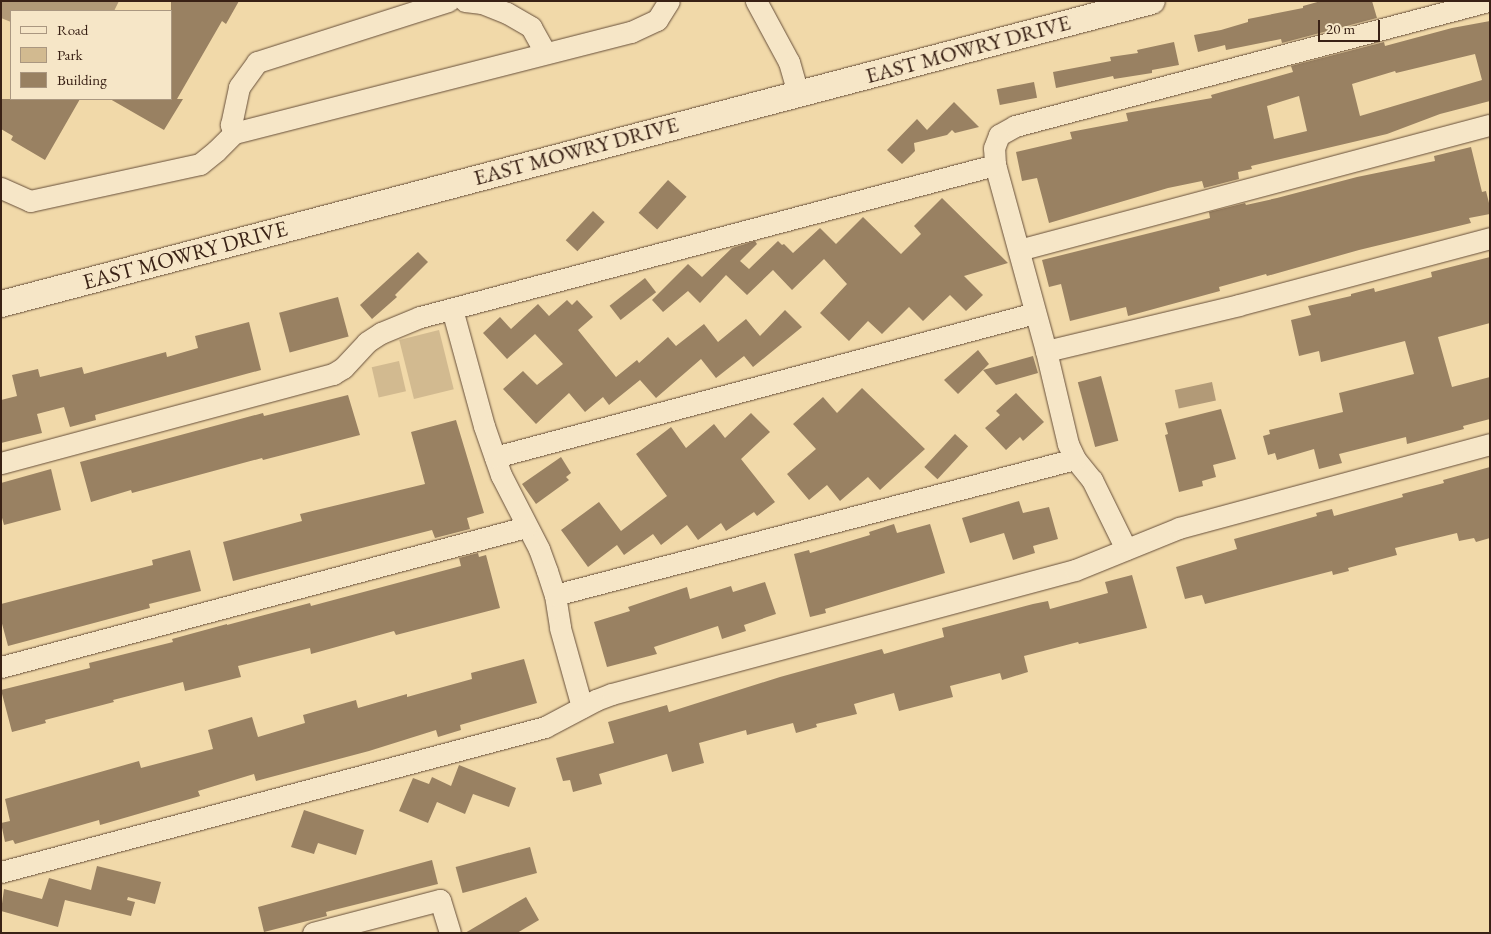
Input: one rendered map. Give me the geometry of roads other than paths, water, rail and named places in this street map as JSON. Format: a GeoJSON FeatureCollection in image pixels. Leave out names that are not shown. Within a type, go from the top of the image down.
{"type":"FeatureCollection","features":[{"type":"Feature","properties":{"kind":"street"},"geometry":{"type":"LineString","coordinates":[[234,133],[231,125],[239,87],[257,62],[448,1]]}},
{"type":"Feature","properties":{"kind":"street"},"geometry":{"type":"LineString","coordinates":[[465,1],[482,4],[507,13],[531,27],[545,52]]}},
{"type":"Feature","properties":{"kind":"street"},"geometry":{"type":"LineString","coordinates":[[4,193],[30,201],[200,164],[234,133],[545,52],[631,32],[657,20],[669,1]]}},
{"type":"Feature","properties":{"kind":"street"},"geometry":{"type":"LineString","coordinates":[[756,1],[789,62],[798,94]]}},
{"type":"Feature","properties":{"kind":"street","name":"EAST MOWRY DRIVE"},"geometry":{"type":"LineString","coordinates":[[1,304],[1152,1]]}},
{"type":"Feature","properties":{"kind":"street"},"geometry":{"type":"LineString","coordinates":[[1126,549],[1092,480],[1075,459],[1068,444],[1046,351],[995,165],[993,154],[996,141],[1010,127],[1489,1]]}},
{"type":"Feature","properties":{"kind":"street"},"geometry":{"type":"LineString","coordinates":[[1019,250],[1490,125]]}},
{"type":"Feature","properties":{"kind":"street"},"geometry":{"type":"LineString","coordinates":[[1,463],[333,374],[343,368],[367,342],[387,329],[452,309],[995,165]]}},
{"type":"Feature","properties":{"kind":"street"},"geometry":{"type":"LineString","coordinates":[[1046,351],[1239,305],[1490,238]]}},
{"type":"Feature","properties":{"kind":"street"},"geometry":{"type":"LineString","coordinates":[[452,309],[495,457],[507,490],[539,549],[555,595],[560,628],[582,707]]}},
{"type":"Feature","properties":{"kind":"street"},"geometry":{"type":"LineString","coordinates":[[495,457],[1035,313]]}},
{"type":"Feature","properties":{"kind":"street"},"geometry":{"type":"LineString","coordinates":[[1,872],[545,727],[582,707],[612,694],[1075,570],[1179,528],[1490,444]]}},
{"type":"Feature","properties":{"kind":"street"},"geometry":{"type":"LineString","coordinates":[[555,595],[1075,459]]}},
{"type":"Feature","properties":{"kind":"street"},"geometry":{"type":"LineString","coordinates":[[1,667],[526,527]]}},
{"type":"Feature","properties":{"kind":"street"},"geometry":{"type":"LineString","coordinates":[[313,933],[440,900],[450,933]]}}]}
